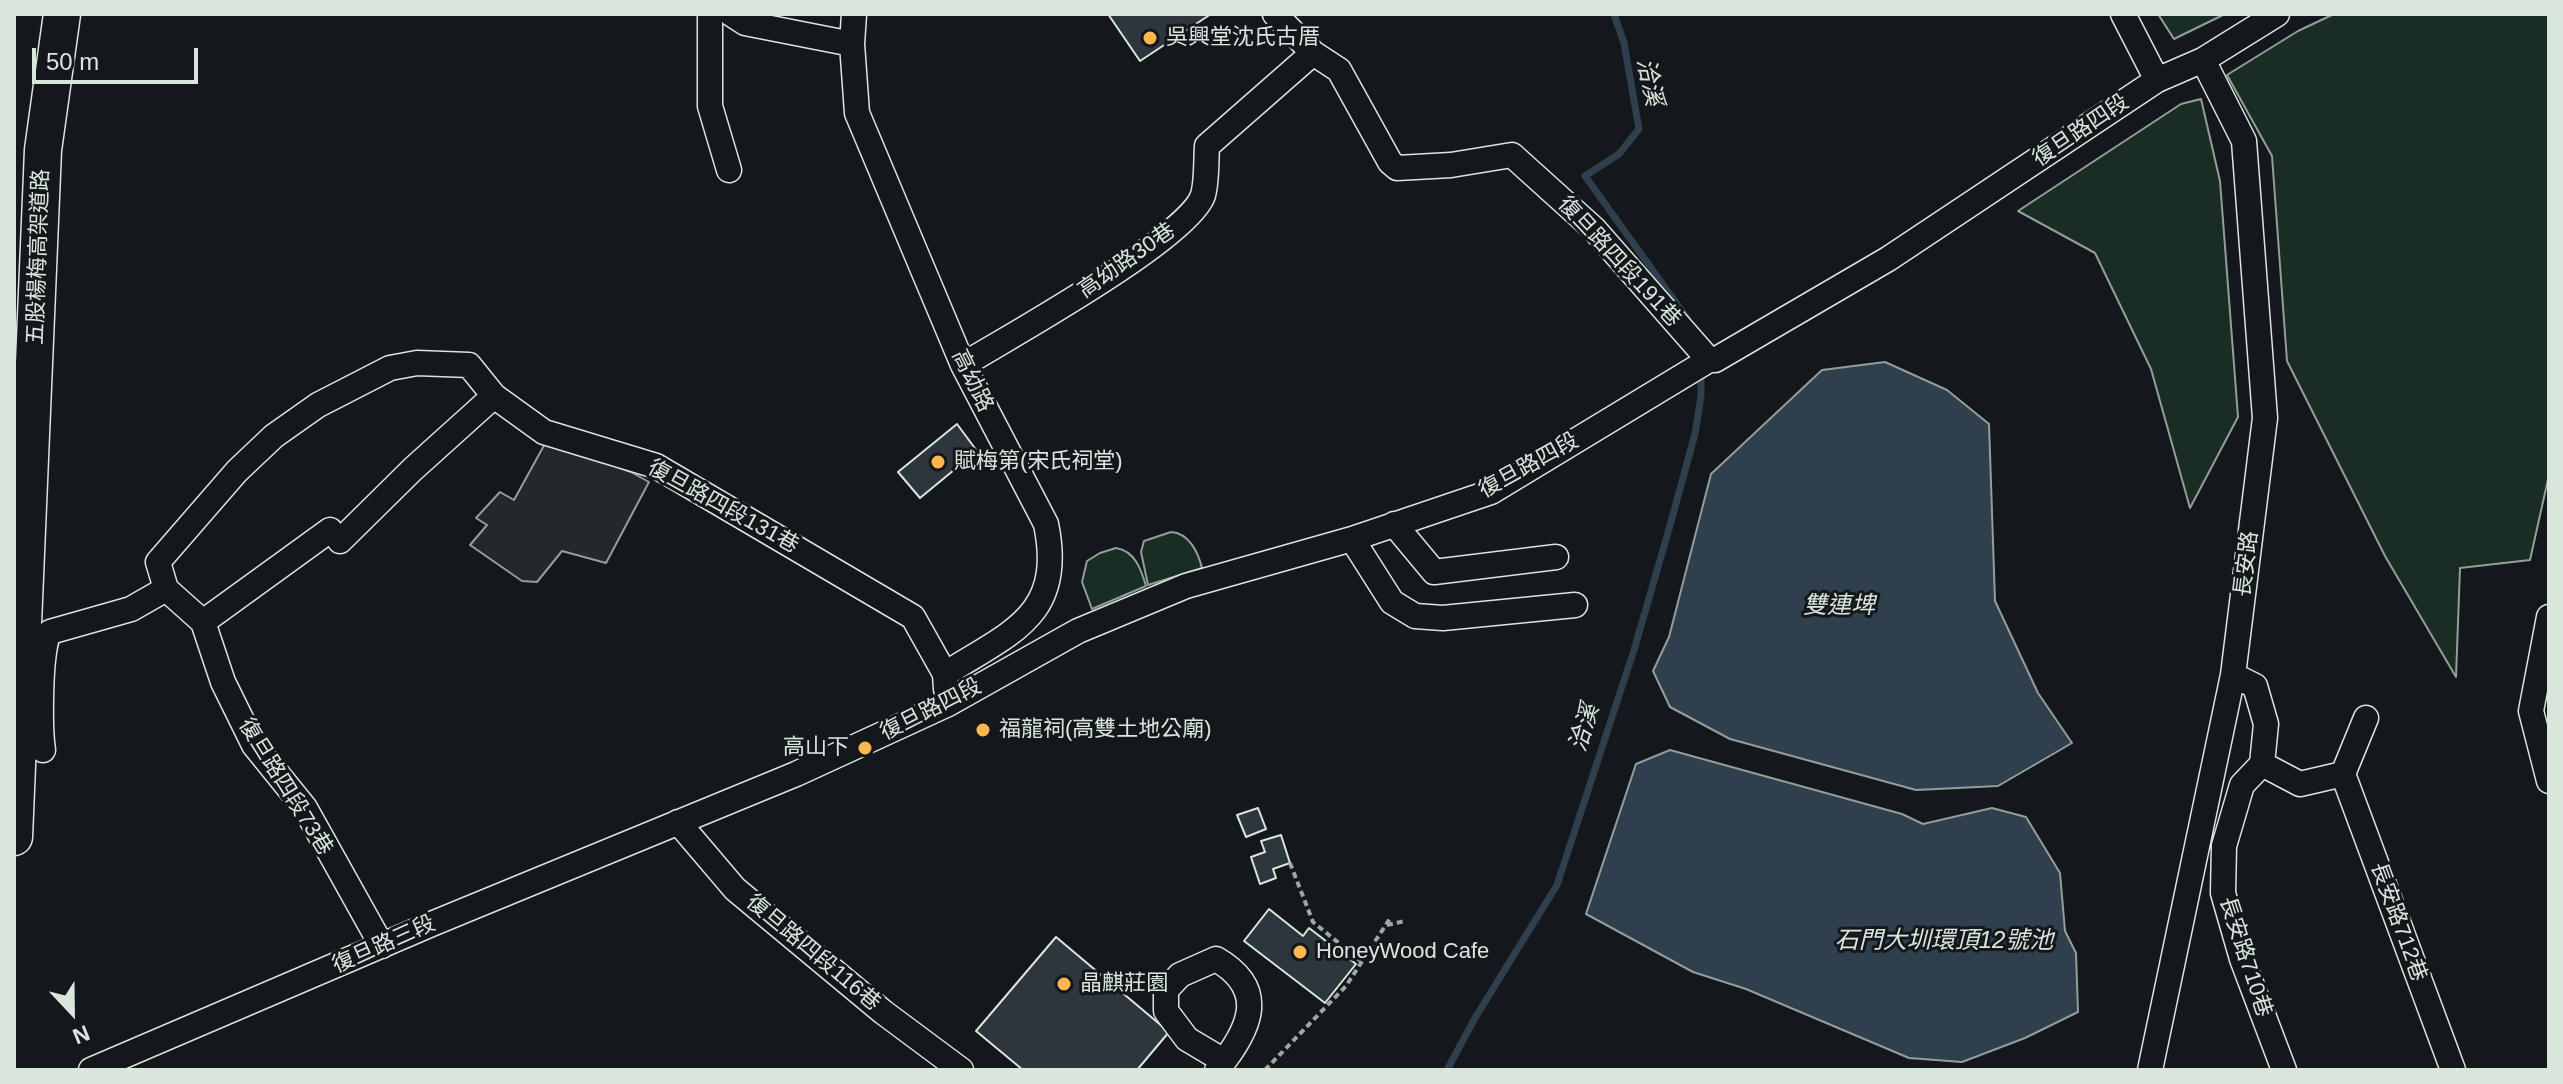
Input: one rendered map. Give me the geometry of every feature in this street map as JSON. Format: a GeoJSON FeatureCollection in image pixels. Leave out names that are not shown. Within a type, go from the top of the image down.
{"type":"FeatureCollection","features":[{"type":"Feature","properties":{"kind":"highway","name":"五股楊梅高架道路"},"geometry":{"type":"LineString","coordinates":[[14,837],[43,150],[62,14]]}},
{"type":"Feature","properties":{"kind":"street"},"geometry":{"type":"LineString","coordinates":[[710,14],[710,106],[729,170]]}},
{"type":"Feature","properties":{"kind":"street"},"geometry":{"type":"LineString","coordinates":[[731,14],[745,23],[852,44]]}},
{"type":"Feature","properties":{"kind":"street","name":"高幼路"},"geometry":{"type":"LineString","coordinates":[[854,14],[852,44],[857,113],[963,365],[1046,524],[1052,564],[1044,595],[1020,626],[945,674]]}},
{"type":"Feature","properties":{"kind":"street","name":"復旦路四段191巷"},"geometry":{"type":"LineString","coordinates":[[1275,14],[1313,53],[1339,70],[1390,162],[1397,168],[1451,165],[1512,155],[1594,229],[1712,360]]}},
{"type":"Feature","properties":{"kind":"street"},"geometry":{"type":"LineString","coordinates":[[2123,14],[2157,80]]}},
{"type":"Feature","properties":{"kind":"street","name":"復旦路四段"},"geometry":{"type":"LineString","coordinates":[[678,822],[796,774],[948,704],[1078,631],[1186,586],[1352,539],[1491,492],[1888,259],[2157,80],[2203,60],[2277,14]]}},
{"type":"Feature","properties":{"kind":"street","name":"高幼路30巷"},"geometry":{"type":"LineString","coordinates":[[963,365],[1072,299],[1172,233],[1193,212],[1203,196],[1207,146],[1313,53]]}},
{"type":"Feature","properties":{"kind":"street","name":"長安路"},"geometry":{"type":"LineString","coordinates":[[2150,1070],[2233,675],[2265,418],[2244,141],[2203,60]]}},
{"type":"Feature","properties":{"kind":"street","name":"復旦路四段131巷"},"geometry":{"type":"LineString","coordinates":[[166,589],[158,562],[237,471],[274,436],[318,405],[390,368],[417,363],[469,365],[494,396],[544,432],[656,466],[913,617],[945,674]]}},
{"type":"Feature","properties":{"kind":"street"},"geometry":{"type":"LineString","coordinates":[[203,622],[335,536],[494,396]]}},
{"type":"Feature","properties":{"kind":"street"},"geometry":{"type":"LineString","coordinates":[[1394,524],[1434,572],[1556,557]]}},
{"type":"Feature","properties":{"kind":"street"},"geometry":{"type":"LineString","coordinates":[[1352,539],[1392,602],[1415,616],[1443,618],[1575,605]]}},
{"type":"Feature","properties":{"kind":"street"},"geometry":{"type":"LineString","coordinates":[[43,750],[40,735],[46,636],[66,626],[131,609],[166,589]]}},
{"type":"Feature","properties":{"kind":"street","name":"復旦路四段73巷"},"geometry":{"type":"LineString","coordinates":[[166,589],[203,622],[223,682],[254,745],[305,808],[382,946]]}},
{"type":"Feature","properties":{"kind":"street"},"geometry":{"type":"LineString","coordinates":[[2549,617],[2531,711],[2549,781]]}},
{"type":"Feature","properties":{"kind":"street"},"geometry":{"type":"LineString","coordinates":[[945,674],[948,704]]}},
{"type":"Feature","properties":{"kind":"street"},"geometry":{"type":"LineString","coordinates":[[2233,675],[2255,686],[2266,724],[2262,764],[2300,784],[2343,774],[2366,718]]}},
{"type":"Feature","properties":{"kind":"street","name":"長安路710巷"},"geometry":{"type":"LineString","coordinates":[[2262,764],[2242,785],[2228,831],[2224,846],[2223,893],[2242,959],[2284,1070]]}},
{"type":"Feature","properties":{"kind":"street","name":"長安路712巷"},"geometry":{"type":"LineString","coordinates":[[2343,774],[2453,1070]]}},
{"type":"Feature","properties":{"kind":"street","name":"復旦路三段"},"geometry":{"type":"LineString","coordinates":[[91,1070],[678,822]]}},
{"type":"Feature","properties":{"kind":"street","name":"復旦路四段116巷"},"geometry":{"type":"LineString","coordinates":[[678,822],[735,889],[883,1012],[961,1070]]}},
{"type":"Feature","properties":{"kind":"path"},"geometry":{"type":"LineString","coordinates":[[1290,863],[1313,922],[1362,962]]}},
{"type":"Feature","properties":{"kind":"path"},"geometry":{"type":"LineString","coordinates":[[1265,1070],[1346,986],[1391,917]]}},
{"type":"Feature","properties":{"kind":"path"},"geometry":{"type":"LineString","coordinates":[[1385,926],[1405,921]]}},
{"type":"Feature","properties":{"kind":"green space"},"geometry":{"type":"Polygon","coordinates":[[[2158,14],[2225,14],[2174,39],[2158,14]]]}},
{"type":"Feature","properties":{"kind":"green space"},"geometry":{"type":"Polygon","coordinates":[[[2334,14],[2549,14],[2549,475],[2530,560],[2460,568],[2456,677],[2385,556],[2287,361],[2272,156],[2227,75],[2298,31],[2334,14]]]}},
{"type":"Feature","properties":{"kind":"green space"},"geometry":{"type":"Polygon","coordinates":[[[2201,99],[2220,181],[2238,417],[2190,508],[2151,369],[2095,253],[2018,211],[2181,104],[2201,99]]]}},
{"type":"Feature","properties":{"kind":"green space"},"geometry":{"type":"Polygon","coordinates":[[[1171,532],[1188,540],[1202,568],[1148,585],[1141,552],[1144,541],[1171,532]]]}},
{"type":"Feature","properties":{"kind":"green space"},"geometry":{"type":"Polygon","coordinates":[[[1116,548],[1133,557],[1146,586],[1092,609],[1082,582],[1087,561],[1116,548]]]}},
{"type":"Feature","properties":{"kind":"shaded area"},"geometry":{"type":"Polygon","coordinates":[[[547,440],[649,482],[606,563],[562,551],[537,582],[522,581],[470,545],[487,525],[476,518],[500,492],[514,500],[547,440]]]}},
{"type":"Feature","properties":{"kind":"water","name":"雙連埤"},"geometry":{"type":"Polygon","coordinates":[[[1885,362],[1947,390],[1989,424],[1995,601],[2038,693],[2072,743],[1998,786],[1916,790],[1730,739],[1670,707],[1653,671],[1669,637],[1711,474],[1822,370],[1885,362]]]}},
{"type":"Feature","properties":{"kind":"water","name":"石門大圳環頂12號池"},"geometry":{"type":"Polygon","coordinates":[[[1670,750],[1902,814],[1923,824],[1992,808],[2026,817],[2060,873],[2065,931],[2076,953],[2078,1012],[2025,1038],[1962,1062],[1909,1058],[1746,989],[1693,972],[1586,914],[1636,764],[1670,750]]]}},
{"type":"Feature","properties":{"kind":"building","name":"吳興堂沈氏古厝"},"geometry":{"type":"Polygon","coordinates":[[[1108,14],[1211,14],[1140,61],[1108,14]]]}},
{"type":"Feature","properties":{"kind":"building","name":"賦梅第(宋氏祠堂)"},"geometry":{"type":"Polygon","coordinates":[[[957,424],[977,451],[920,498],[898,472],[957,424]]]}},
{"type":"Feature","properties":{"kind":"building"},"geometry":{"type":"Polygon","coordinates":[[[1258,808],[1266,829],[1246,837],[1237,815],[1258,808]]]}},
{"type":"Feature","properties":{"kind":"building"},"geometry":{"type":"Polygon","coordinates":[[[1281,835],[1290,863],[1273,869],[1276,878],[1260,884],[1251,857],[1265,852],[1261,841],[1281,835]]]}},
{"type":"Feature","properties":{"kind":"building","name":"HoneyWood Cafe"},"geometry":{"type":"Polygon","coordinates":[[[1269,909],[1303,936],[1309,928],[1356,964],[1325,1003],[1244,941],[1269,909]]]}},
{"type":"Feature","properties":{"kind":"building","name":"晶麒莊園"},"geometry":{"type":"Polygon","coordinates":[[[1056,937],[1169,1032],[1137,1070],[1023,1070],[976,1031],[1056,937]]]}},
{"type":"Feature","properties":{"kind":"waterway","name":"洽溪"},"geometry":{"type":"LineString","coordinates":[[1614,14],[1624,43],[1639,129],[1619,154],[1585,176],[1687,318]]}},
{"type":"Feature","properties":{"kind":"waterway","name":"洽溪"},"geometry":{"type":"LineString","coordinates":[[1447,1070],[1475,1018],[1557,885],[1634,650],[1669,529],[1695,434],[1701,375]]}},
{"type":"Feature","properties":{"kind":"place","name":"吳興堂沈氏古厝"},"geometry":{"type":"Point","coordinates":[1150,38]}},
{"type":"Feature","properties":{"kind":"place","name":"賦梅第(宋氏祠堂)"},"geometry":{"type":"Point","coordinates":[938,462]}},
{"type":"Feature","properties":{"kind":"place","name":"福龍祠(高雙土地公廟)"},"geometry":{"type":"Point","coordinates":[983,730]}},
{"type":"Feature","properties":{"kind":"place","name":"高山下"},"geometry":{"type":"Point","coordinates":[865,748]}},
{"type":"Feature","properties":{"kind":"place","name":"HoneyWood Cafe"},"geometry":{"type":"Point","coordinates":[1300,952]}},
{"type":"Feature","properties":{"kind":"place","name":"晶麒莊園"},"geometry":{"type":"Point","coordinates":[1064,984]}}]}
